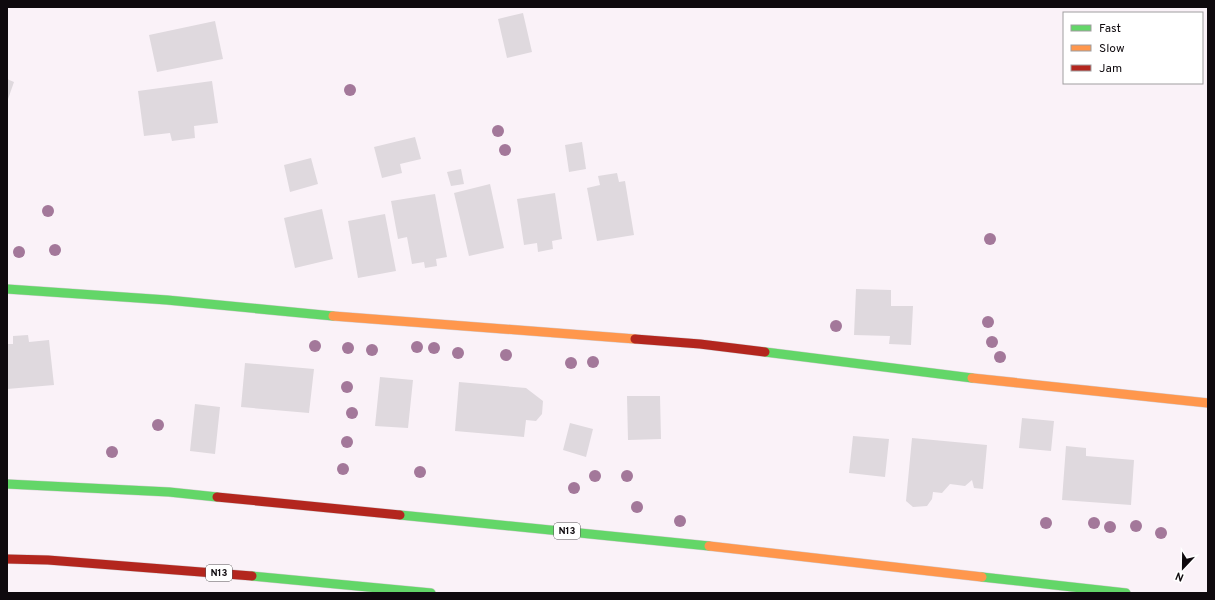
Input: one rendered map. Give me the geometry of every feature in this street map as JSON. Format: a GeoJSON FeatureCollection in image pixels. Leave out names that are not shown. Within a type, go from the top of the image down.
{"type":"FeatureCollection","features":[{"type":"Feature","properties":{"kind":"main road"},"geometry":{"type":"LineString","coordinates":[[7,289],[167,300],[299,313],[700,344],[1025,384],[1208,403]]}},
{"type":"Feature","properties":{"kind":"main road","name":"N13"},"geometry":{"type":"LineString","coordinates":[[7,484],[177,493],[704,545],[1126,593]]}},
{"type":"Feature","properties":{"kind":"main road","name":"N13"},"geometry":{"type":"LineString","coordinates":[[7,559],[48,560],[279,578],[431,593]]}},
{"type":"Feature","properties":{"kind":"building"},"geometry":{"type":"Polygon","coordinates":[[[523,13],[532,52],[507,58],[498,19],[523,13]]]}},
{"type":"Feature","properties":{"kind":"building"},"geometry":{"type":"Polygon","coordinates":[[[215,21],[223,59],[157,72],[149,35],[215,21]]]}},
{"type":"Feature","properties":{"kind":"building"},"geometry":{"type":"Polygon","coordinates":[[[7,79],[14,82],[7,102],[7,79]]]}},
{"type":"Feature","properties":{"kind":"building"},"geometry":{"type":"Polygon","coordinates":[[[212,81],[218,123],[194,126],[195,138],[172,141],[170,133],[144,136],[138,91],[212,81]]]}},
{"type":"Feature","properties":{"kind":"building"},"geometry":{"type":"Polygon","coordinates":[[[415,137],[421,159],[400,164],[402,173],[382,178],[374,147],[415,137]]]}},
{"type":"Feature","properties":{"kind":"building"},"geometry":{"type":"Polygon","coordinates":[[[582,142],[586,169],[569,172],[565,145],[582,142]]]}},
{"type":"Feature","properties":{"kind":"building"},"geometry":{"type":"Polygon","coordinates":[[[311,158],[318,184],[290,192],[284,165],[311,158]]]}},
{"type":"Feature","properties":{"kind":"building"},"geometry":{"type":"Polygon","coordinates":[[[461,169],[464,184],[451,186],[447,172],[461,169]]]}},
{"type":"Feature","properties":{"kind":"building"},"geometry":{"type":"Polygon","coordinates":[[[617,173],[619,182],[625,181],[634,235],[597,241],[587,188],[600,185],[598,176],[617,173]]]}},
{"type":"Feature","properties":{"kind":"building"},"geometry":{"type":"Polygon","coordinates":[[[490,184],[504,248],[469,256],[454,193],[490,184]]]}},
{"type":"Feature","properties":{"kind":"building"},"geometry":{"type":"Polygon","coordinates":[[[555,193],[562,239],[552,241],[553,249],[538,252],[537,243],[524,245],[517,199],[555,193]]]}},
{"type":"Feature","properties":{"kind":"building"},"geometry":{"type":"Polygon","coordinates":[[[435,194],[447,257],[436,259],[437,266],[425,268],[424,262],[412,264],[407,237],[398,239],[391,201],[435,194]]]}},
{"type":"Feature","properties":{"kind":"building"},"geometry":{"type":"Polygon","coordinates":[[[322,209],[333,259],[295,268],[284,218],[322,209]]]}},
{"type":"Feature","properties":{"kind":"building"},"geometry":{"type":"Polygon","coordinates":[[[385,214],[396,271],[358,278],[348,221],[385,214]]]}},
{"type":"Feature","properties":{"kind":"building"},"geometry":{"type":"Polygon","coordinates":[[[856,289],[891,290],[891,306],[913,306],[911,345],[889,344],[890,336],[854,335],[856,289]]]}},
{"type":"Feature","properties":{"kind":"building"},"geometry":{"type":"Polygon","coordinates":[[[28,335],[29,342],[49,340],[54,385],[7,389],[7,344],[13,344],[13,336],[28,335]]]}},
{"type":"Feature","properties":{"kind":"building"},"geometry":{"type":"Polygon","coordinates":[[[245,363],[314,369],[309,413],[241,407],[245,363]]]}},
{"type":"Feature","properties":{"kind":"building"},"geometry":{"type":"Polygon","coordinates":[[[380,377],[413,380],[408,428],[375,426],[380,377]]]}},
{"type":"Feature","properties":{"kind":"building"},"geometry":{"type":"Polygon","coordinates":[[[459,382],[526,388],[543,401],[542,414],[536,421],[526,420],[524,437],[455,431],[459,382]]]}},
{"type":"Feature","properties":{"kind":"building"},"geometry":{"type":"Polygon","coordinates":[[[627,396],[660,396],[661,439],[628,440],[627,396]]]}},
{"type":"Feature","properties":{"kind":"building"},"geometry":{"type":"Polygon","coordinates":[[[195,404],[220,407],[215,454],[190,451],[195,404]]]}},
{"type":"Feature","properties":{"kind":"building"},"geometry":{"type":"Polygon","coordinates":[[[1022,418],[1054,421],[1051,451],[1019,448],[1022,418]]]}},
{"type":"Feature","properties":{"kind":"building"},"geometry":{"type":"Polygon","coordinates":[[[570,423],[593,429],[586,457],[563,450],[570,423]]]}},
{"type":"Feature","properties":{"kind":"building"},"geometry":{"type":"Polygon","coordinates":[[[853,436],[889,439],[885,477],[849,473],[853,436]]]}},
{"type":"Feature","properties":{"kind":"building"},"geometry":{"type":"Polygon","coordinates":[[[912,438],[987,445],[983,489],[974,488],[972,480],[965,486],[950,484],[942,493],[933,492],[932,499],[927,506],[913,507],[906,501],[912,438]]]}},
{"type":"Feature","properties":{"kind":"building"},"geometry":{"type":"Polygon","coordinates":[[[1066,446],[1086,448],[1086,456],[1134,460],[1131,505],[1062,500],[1066,446]]]}},
{"type":"Feature","properties":{"kind":"traffic: fast"},"geometry":{"type":"LineString","coordinates":[[7,289],[167,300],[333,316]]}},
{"type":"Feature","properties":{"kind":"traffic: fast"},"geometry":{"type":"LineString","coordinates":[[765,352],[972,378]]}},
{"type":"Feature","properties":{"kind":"traffic: fast"},"geometry":{"type":"LineString","coordinates":[[7,484],[169,492],[217,497]]}},
{"type":"Feature","properties":{"kind":"traffic: fast"},"geometry":{"type":"LineString","coordinates":[[400,515],[709,546]]}},
{"type":"Feature","properties":{"kind":"traffic: fast"},"geometry":{"type":"LineString","coordinates":[[252,576],[431,593]]}},
{"type":"Feature","properties":{"kind":"traffic: fast"},"geometry":{"type":"LineString","coordinates":[[982,577],[1126,593]]}},
{"type":"Feature","properties":{"kind":"traffic: slow"},"geometry":{"type":"LineString","coordinates":[[333,316],[635,339]]}},
{"type":"Feature","properties":{"kind":"traffic: slow"},"geometry":{"type":"LineString","coordinates":[[972,378],[1208,403]]}},
{"type":"Feature","properties":{"kind":"traffic: slow"},"geometry":{"type":"LineString","coordinates":[[709,546],[982,577]]}},
{"type":"Feature","properties":{"kind":"traffic: jam"},"geometry":{"type":"LineString","coordinates":[[635,339],[700,344],[765,352]]}},
{"type":"Feature","properties":{"kind":"traffic: jam"},"geometry":{"type":"LineString","coordinates":[[217,497],[400,515]]}},
{"type":"Feature","properties":{"kind":"traffic: jam"},"geometry":{"type":"LineString","coordinates":[[7,559],[48,560],[252,576]]}}]}
